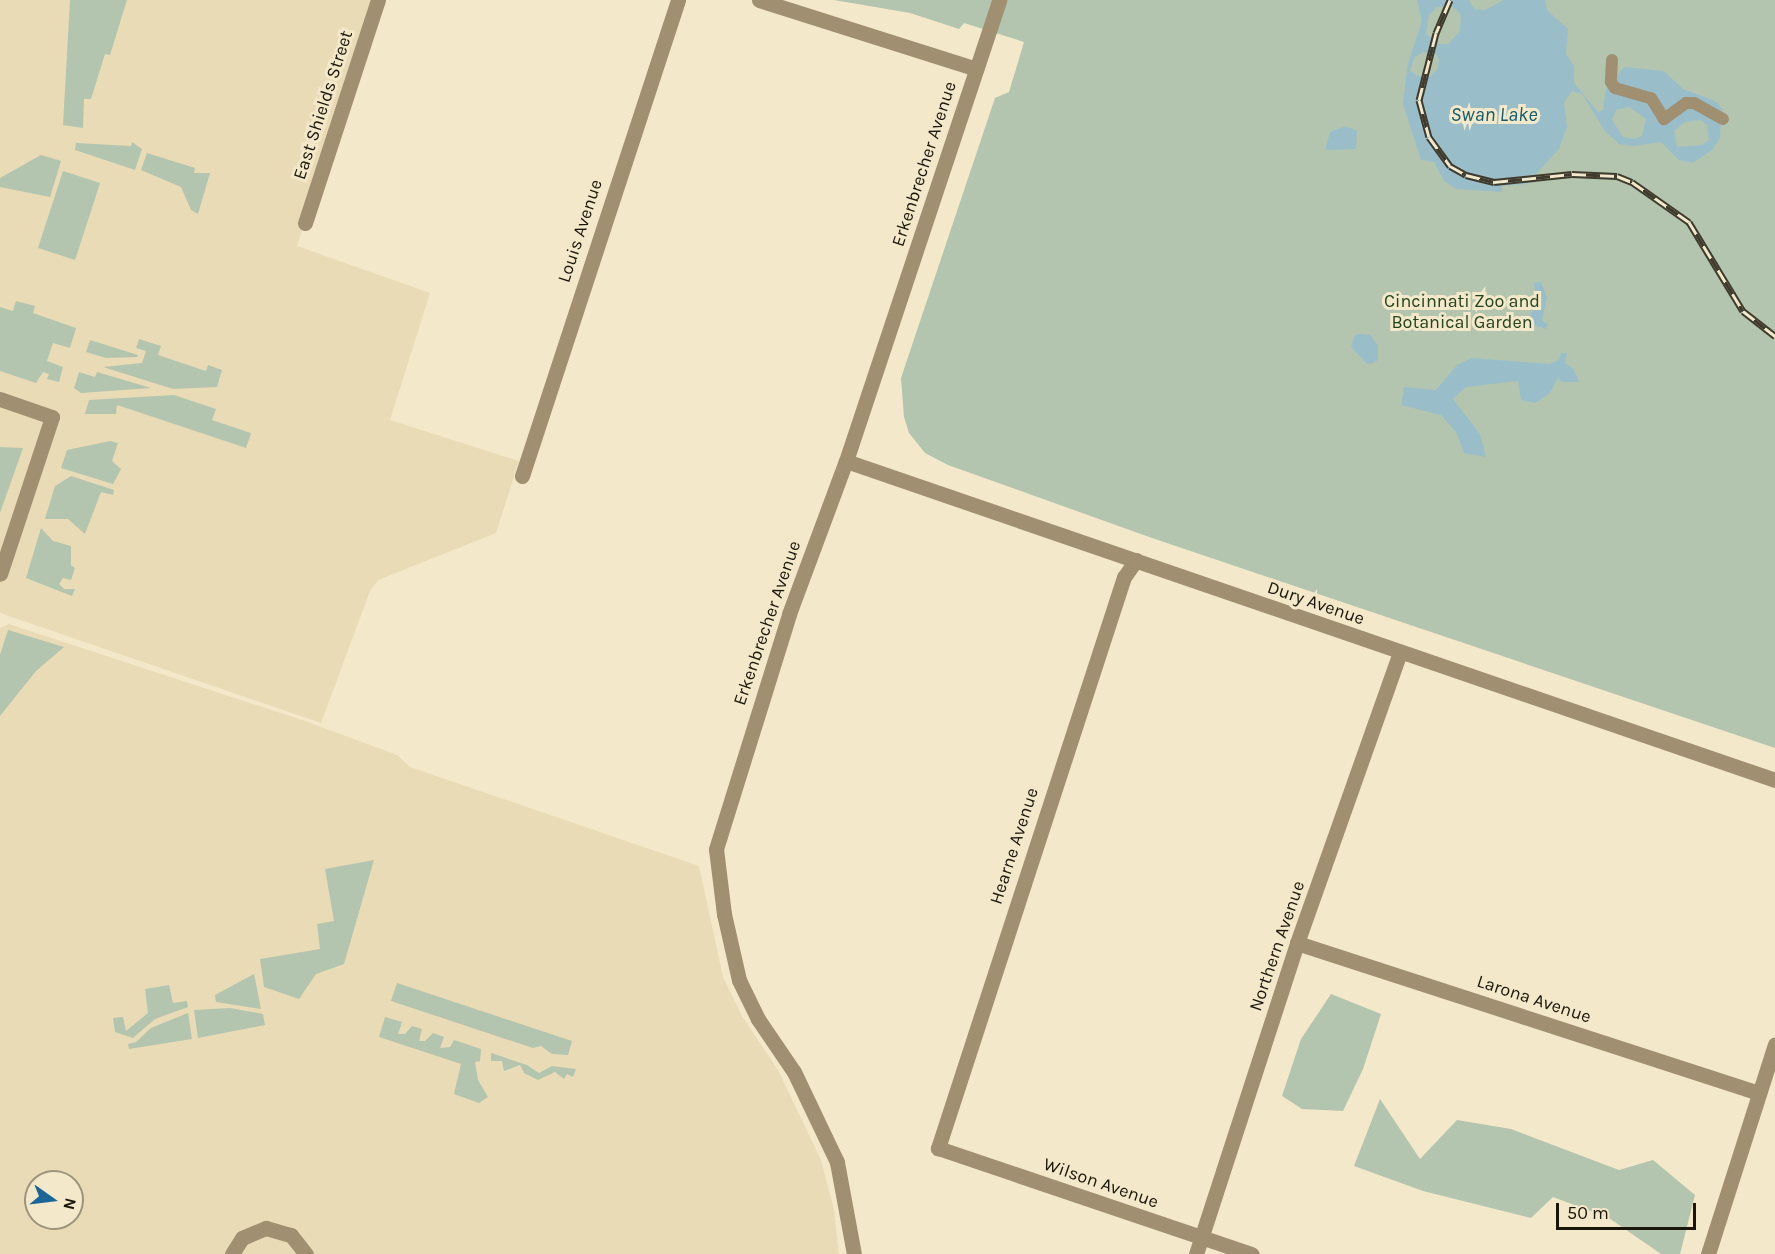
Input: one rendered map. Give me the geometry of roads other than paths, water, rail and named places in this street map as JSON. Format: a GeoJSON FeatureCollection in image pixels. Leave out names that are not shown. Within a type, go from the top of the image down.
{"type":"FeatureCollection","features":[{"type":"Feature","properties":{"kind":"street","name":"East Shields Street"},"geometry":{"type":"LineString","coordinates":[[305,223],[378,0]]}},
{"type":"Feature","properties":{"kind":"street","name":"Louis Avenue"},"geometry":{"type":"LineString","coordinates":[[522,476],[678,0]]}},
{"type":"Feature","properties":{"kind":"street"},"geometry":{"type":"LineString","coordinates":[[759,0],[976,69]]}},
{"type":"Feature","properties":{"kind":"street","name":"Erkenbrecher Avenue"},"geometry":{"type":"LineString","coordinates":[[854,1254],[837,1162],[794,1072],[758,1019],[739,980],[724,914],[716,849],[789,614],[846,461],[999,0]]}},
{"type":"Feature","properties":{"kind":"street"},"geometry":{"type":"LineString","coordinates":[[1612,60],[1611,82],[1614,88],[1651,98],[1664,119],[1686,103],[1694,103],[1723,119]]}},
{"type":"Feature","properties":{"kind":"street"},"geometry":{"type":"LineString","coordinates":[[0,399],[52,417],[0,573]]}},
{"type":"Feature","properties":{"kind":"street","name":"Dury Avenue"},"geometry":{"type":"LineString","coordinates":[[846,461],[1775,780]]}},
{"type":"Feature","properties":{"kind":"street","name":"Hearne Avenue"},"geometry":{"type":"LineString","coordinates":[[938,1148],[1124,577],[1136,561]]}},
{"type":"Feature","properties":{"kind":"street","name":"Northern Avenue"},"geometry":{"type":"LineString","coordinates":[[1196,1254],[1298,943],[1400,652]]}},
{"type":"Feature","properties":{"kind":"street","name":"Larona Avenue"},"geometry":{"type":"LineString","coordinates":[[1298,943],[1759,1093]]}},
{"type":"Feature","properties":{"kind":"street"},"geometry":{"type":"LineString","coordinates":[[1708,1254],[1775,1044]]}},
{"type":"Feature","properties":{"kind":"street","name":"Wilson Avenue"},"geometry":{"type":"LineString","coordinates":[[938,1148],[1252,1254]]}},
{"type":"Feature","properties":{"kind":"street"},"geometry":{"type":"LineString","coordinates":[[232,1254],[242,1238],[266,1228],[291,1235],[306,1254]]}},
{"type":"Feature","properties":{"kind":"water","name":"Swan Lake"},"geometry":{"type":"Polygon","coordinates":[[[1417,0],[1469,0],[1474,9],[1485,10],[1504,0],[1545,0],[1547,10],[1568,29],[1566,54],[1574,66],[1574,83],[1598,112],[1603,110],[1606,89],[1624,67],[1664,71],[1683,89],[1715,101],[1722,108],[1720,138],[1712,150],[1693,163],[1679,160],[1661,142],[1633,146],[1619,144],[1605,131],[1582,94],[1572,91],[1564,103],[1567,127],[1559,149],[1527,184],[1502,186],[1502,192],[1456,189],[1444,181],[1434,162],[1421,160],[1403,104],[1408,63],[1422,21],[1417,0]],[[1437,7],[1429,15],[1426,34],[1439,44],[1448,44],[1460,31],[1461,15],[1453,7],[1437,7]],[[1423,52],[1415,57],[1410,70],[1417,76],[1430,77],[1438,68],[1439,59],[1436,54],[1423,52]],[[1629,107],[1616,110],[1612,120],[1623,137],[1635,139],[1642,136],[1646,119],[1629,107]],[[1701,120],[1685,122],[1674,131],[1677,147],[1702,145],[1709,140],[1707,125],[1701,120]]]}},
{"type":"Feature","properties":{"kind":"water"},"geometry":{"type":"Polygon","coordinates":[[[1346,126],[1357,131],[1356,149],[1325,150],[1330,132],[1346,126]]]}},
{"type":"Feature","properties":{"kind":"water"},"geometry":{"type":"Polygon","coordinates":[[[1541,282],[1547,298],[1542,321],[1548,324],[1546,329],[1531,324],[1528,319],[1536,300],[1534,283],[1541,282]]]}},
{"type":"Feature","properties":{"kind":"water"},"geometry":{"type":"Polygon","coordinates":[[[1355,335],[1370,335],[1378,345],[1378,360],[1373,363],[1367,364],[1351,347],[1355,335]]]}},
{"type":"Feature","properties":{"kind":"water"},"geometry":{"type":"Polygon","coordinates":[[[1561,353],[1567,353],[1565,363],[1573,368],[1579,382],[1562,382],[1558,378],[1550,393],[1535,403],[1521,400],[1518,381],[1466,387],[1453,399],[1480,434],[1486,457],[1464,453],[1456,432],[1441,415],[1401,405],[1404,387],[1436,390],[1457,365],[1472,358],[1549,364],[1559,360],[1561,353]]]}},
{"type":"Feature","properties":{"kind":"railway"},"geometry":{"type":"LineString","coordinates":[[1450,0],[1436,33],[1419,100],[1429,137],[1450,166],[1466,175],[1494,182],[1572,174],[1617,176],[1632,182],[1689,222],[1743,311],[1775,336]]}},
{"type":"Feature","properties":{"kind":"park label","name":"Cincinnati Zoo and Botanical Garden"},"geometry":{"type":"Point","coordinates":[1462,312]}}]}
